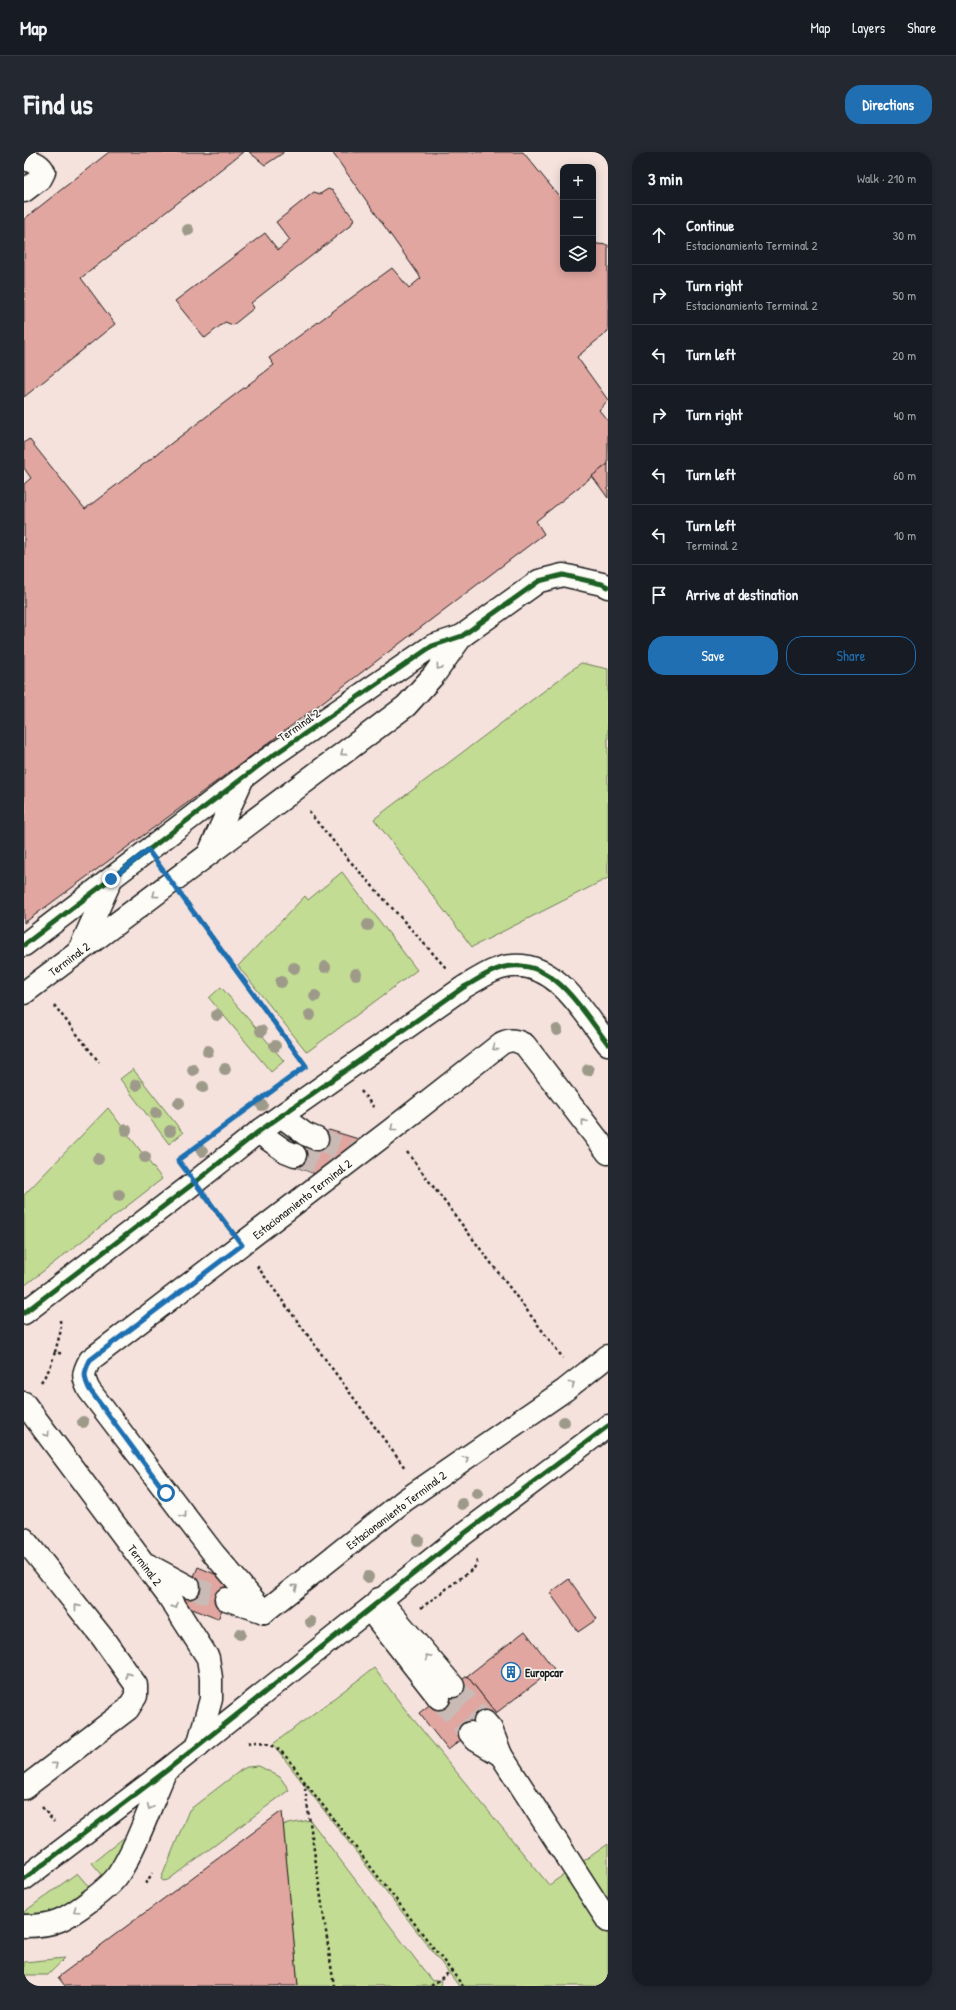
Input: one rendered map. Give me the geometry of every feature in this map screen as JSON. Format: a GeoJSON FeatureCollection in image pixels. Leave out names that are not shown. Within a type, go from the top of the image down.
{"type":"FeatureCollection","features":[{"type":"Feature","properties":{"kind":"street"},"geometry":{"type":"LineString","coordinates":[[24,158],[36,163],[44,172],[42,178],[24,191]]}},
{"type":"Feature","properties":{"kind":"street","name":"Terminal 2"},"geometry":{"type":"LineString","coordinates":[[24,946],[265,761],[432,646],[462,636],[539,582],[563,575],[602,584],[608,587]]}},
{"type":"Feature","properties":{"kind":"street","name":"Terminal 2"},"geometry":{"type":"LineString","coordinates":[[31,988],[406,706],[434,675],[462,636]]}},
{"type":"Feature","properties":{"kind":"street"},"geometry":{"type":"LineString","coordinates":[[208,854],[242,779]]}},
{"type":"Feature","properties":{"kind":"street"},"geometry":{"type":"LineString","coordinates":[[185,823],[263,813]]}},
{"type":"Feature","properties":{"kind":"street"},"geometry":{"type":"LineString","coordinates":[[78,952],[111,879]]}},
{"type":"Feature","properties":{"kind":"street"},"geometry":{"type":"LineString","coordinates":[[57,921],[133,911]]}},
{"type":"Feature","properties":{"kind":"street"},"geometry":{"type":"LineString","coordinates":[[24,1313],[258,1132],[464,987],[492,972],[512,966],[528,968],[550,976],[566,988],[608,1044]]}},
{"type":"Feature","properties":{"kind":"street","name":"Estacionamiento Terminal 2"},"geometry":{"type":"LineString","coordinates":[[608,1153],[524,1045],[517,1041],[509,1040],[502,1043],[391,1130],[334,1168],[242,1245],[90,1360],[84,1372],[84,1380],[214,1554],[264,1612],[421,1490],[579,1379],[608,1356]]}},
{"type":"Feature","properties":{"kind":"street"},"geometry":{"type":"LineString","coordinates":[[281,1116],[305,1134],[318,1139]]}},
{"type":"Feature","properties":{"kind":"street"},"geometry":{"type":"LineString","coordinates":[[258,1132],[285,1151],[295,1155]]}},
{"type":"Feature","properties":{"kind":"street","name":"Terminal 2"},"geometry":{"type":"LineString","coordinates":[[31,1394],[142,1562],[169,1596],[208,1658],[211,1678],[211,1699],[198,1746]]}},
{"type":"Feature","properties":{"kind":"street"},"geometry":{"type":"LineString","coordinates":[[24,1878],[198,1746],[374,1604],[608,1426]]}},
{"type":"Feature","properties":{"kind":"street"},"geometry":{"type":"LineString","coordinates":[[24,1538],[106,1643],[136,1685],[136,1696],[128,1709],[24,1788]]}},
{"type":"Feature","properties":{"kind":"street"},"geometry":{"type":"LineString","coordinates":[[142,1562],[189,1587]]}},
{"type":"Feature","properties":{"kind":"street"},"geometry":{"type":"LineString","coordinates":[[226,1600],[264,1612]]}},
{"type":"Feature","properties":{"kind":"street"},"geometry":{"type":"LineString","coordinates":[[374,1604],[446,1692]]}},
{"type":"Feature","properties":{"kind":"street"},"geometry":{"type":"LineString","coordinates":[[477,1728],[476,1740],[501,1754],[608,1921]]}},
{"type":"Feature","properties":{"kind":"street"},"geometry":{"type":"LineString","coordinates":[[24,1926],[39,1926],[60,1920],[105,1889],[118,1876],[131,1851],[166,1771]]}},
{"type":"Feature","properties":{"kind":"path"},"geometry":{"type":"LineString","coordinates":[[292,791],[349,860],[464,987]]}},
{"type":"Feature","properties":{"kind":"path"},"geometry":{"type":"LineString","coordinates":[[171,882],[306,1066],[299,1070]]}},
{"type":"Feature","properties":{"kind":"path"},"geometry":{"type":"LineString","coordinates":[[31,988],[99,1062]]}},
{"type":"Feature","properties":{"kind":"path"},"geometry":{"type":"LineString","coordinates":[[346,1070],[579,1379]]}},
{"type":"Feature","properties":{"kind":"path"},"geometry":{"type":"LineString","coordinates":[[194,1183],[242,1245],[421,1490]]}},
{"type":"Feature","properties":{"kind":"path"},"geometry":{"type":"LineString","coordinates":[[31,1394],[50,1368],[55,1352]]}},
{"type":"Feature","properties":{"kind":"path"},"geometry":{"type":"LineString","coordinates":[[243,1746],[249,1742],[274,1745],[288,1757],[304,1781],[463,1986]]}},
{"type":"Feature","properties":{"kind":"path"},"geometry":{"type":"LineString","coordinates":[[304,1781],[334,1986]]}},
{"type":"Feature","properties":{"kind":"path"},"geometry":{"type":"LineString","coordinates":[[144,1886],[149,1881],[154,1870]]}},
{"type":"Feature","properties":{"kind":"path"},"geometry":{"type":"LineString","coordinates":[[431,1986],[451,1971]]}},
{"type":"Feature","properties":{"kind":"green space"},"geometry":{"type":"Polygon","coordinates":[[[581,663],[608,669],[608,878],[472,947],[374,819],[581,663]]]}},
{"type":"Feature","properties":{"kind":"green space"},"geometry":{"type":"Polygon","coordinates":[[[342,872],[417,970],[307,1052],[238,966],[305,896],[308,900],[342,872]]]}},
{"type":"Feature","properties":{"kind":"green space"},"geometry":{"type":"Polygon","coordinates":[[[221,987],[284,1061],[271,1072],[209,998],[221,987]]]}},
{"type":"Feature","properties":{"kind":"green space"},"geometry":{"type":"Polygon","coordinates":[[[133,1069],[183,1133],[169,1144],[120,1079],[133,1069]]]}},
{"type":"Feature","properties":{"kind":"green space"},"geometry":{"type":"Polygon","coordinates":[[[108,1108],[162,1179],[24,1286],[24,1195],[108,1108]]]}},
{"type":"Feature","properties":{"kind":"green space"},"geometry":{"type":"Polygon","coordinates":[[[374,1668],[404,1708],[549,1885],[608,1844],[608,1986],[459,1986],[273,1744],[374,1668]]]}},
{"type":"Feature","properties":{"kind":"green space"},"geometry":{"type":"Polygon","coordinates":[[[259,1766],[280,1777],[289,1790],[168,1880],[163,1881],[161,1879],[189,1810],[241,1770],[247,1767],[259,1766]]]}},
{"type":"Feature","properties":{"kind":"green space"},"geometry":{"type":"Polygon","coordinates":[[[310,1820],[432,1981],[440,1980],[442,1984],[440,1986],[298,1986],[283,1825],[310,1820]]]}},
{"type":"Feature","properties":{"kind":"green space"},"geometry":{"type":"Polygon","coordinates":[[[126,1836],[128,1838],[104,1877],[92,1863],[126,1836]]]}},
{"type":"Feature","properties":{"kind":"green space"},"geometry":{"type":"Polygon","coordinates":[[[77,1873],[90,1888],[60,1912],[24,1917],[24,1912],[77,1873]]]}},
{"type":"Feature","properties":{"kind":"green space"},"geometry":{"type":"Polygon","coordinates":[[[65,1958],[48,1975],[24,1975],[24,1962],[65,1958]]]}},
{"type":"Feature","properties":{"kind":"building"},"geometry":{"type":"Polygon","coordinates":[[[109,152],[243,152],[81,278],[115,324],[24,397],[24,219],[109,152]]]}},
{"type":"Feature","properties":{"kind":"building"},"geometry":{"type":"Polygon","coordinates":[[[249,152],[283,152],[283,153],[265,165],[249,152]]]}},
{"type":"Feature","properties":{"kind":"building"},"geometry":{"type":"Polygon","coordinates":[[[332,152],[523,152],[560,197],[560,272],[596,272],[596,243],[608,245],[608,331],[577,357],[608,400],[599,410],[608,421],[608,464],[536,521],[544,534],[258,751],[24,923],[24,484],[31,478],[24,468],[24,443],[29,439],[85,509],[274,365],[269,358],[392,268],[409,288],[421,278],[332,152]]]}},
{"type":"Feature","properties":{"kind":"building"},"geometry":{"type":"Polygon","coordinates":[[[328,189],[333,191],[354,219],[351,225],[251,303],[254,308],[233,325],[225,322],[205,338],[175,301],[265,233],[278,250],[290,240],[276,222],[314,192],[320,194],[328,189]]]}},
{"type":"Feature","properties":{"kind":"building"},"geometry":{"type":"Polygon","coordinates":[[[608,464],[608,498],[592,476],[608,464]]]}},
{"type":"Feature","properties":{"kind":"building"},"geometry":{"type":"Polygon","coordinates":[[[329,1130],[365,1141],[318,1175],[285,1163],[329,1130]]]}},
{"type":"Feature","properties":{"kind":"building"},"geometry":{"type":"Polygon","coordinates":[[[198,1567],[234,1582],[218,1619],[182,1605],[198,1567]]]}},
{"type":"Feature","properties":{"kind":"building"},"geometry":{"type":"Polygon","coordinates":[[[569,1579],[597,1619],[578,1632],[550,1593],[569,1579]]]}},
{"type":"Feature","properties":{"kind":"building","name":"Europcar"},"geometry":{"type":"Polygon","coordinates":[[[525,1631],[554,1669],[496,1713],[467,1676],[525,1631]]]}},
{"type":"Feature","properties":{"kind":"building"},"geometry":{"type":"Polygon","coordinates":[[[467,1676],[496,1713],[448,1750],[419,1713],[467,1676]]]}},
{"type":"Feature","properties":{"kind":"building"},"geometry":{"type":"Polygon","coordinates":[[[282,1811],[298,1986],[65,1986],[58,1977],[282,1811]]]}},
{"type":"Feature","properties":{"kind":"tunnel"},"geometry":{"type":"LineString","coordinates":[[317,1139],[351,1151]]}},
{"type":"Feature","properties":{"kind":"tunnel"},"geometry":{"type":"LineString","coordinates":[[295,1155],[329,1167]]}},
{"type":"Feature","properties":{"kind":"tunnel"},"geometry":{"type":"LineString","coordinates":[[189,1587],[226,1599]]}},
{"type":"Feature","properties":{"kind":"tunnel"},"geometry":{"type":"LineString","coordinates":[[453,1686],[485,1722]]}},
{"type":"Feature","properties":{"kind":"tunnel"},"geometry":{"type":"LineString","coordinates":[[439,1698],[470,1733]]}},
{"type":"Feature","properties":{"kind":"cycle path"},"geometry":{"type":"LineString","coordinates":[[24,945],[265,761],[432,646],[462,636],[539,581],[563,575],[602,584],[608,587]]}},
{"type":"Feature","properties":{"kind":"cycle path"},"geometry":{"type":"LineString","coordinates":[[24,1313],[258,1132],[464,987],[493,971],[512,966],[528,967],[543,972],[568,992],[608,1044]]}},
{"type":"Feature","properties":{"kind":"cycle path"},"geometry":{"type":"LineString","coordinates":[[24,1879],[166,1771],[461,1536],[608,1426]]}},
{"type":"Feature","properties":{"kind":"place","name":"Europcar"},"geometry":{"type":"Point","coordinates":[511,1672]}},
{"type":"Feature","properties":{"kind":"route"},"geometry":{"type":"LineString","coordinates":[[111,879],[148,850],[306,1066],[178,1160],[242,1245],[90,1360],[84,1372],[84,1380],[90,1390],[166,1493]]}}]}
